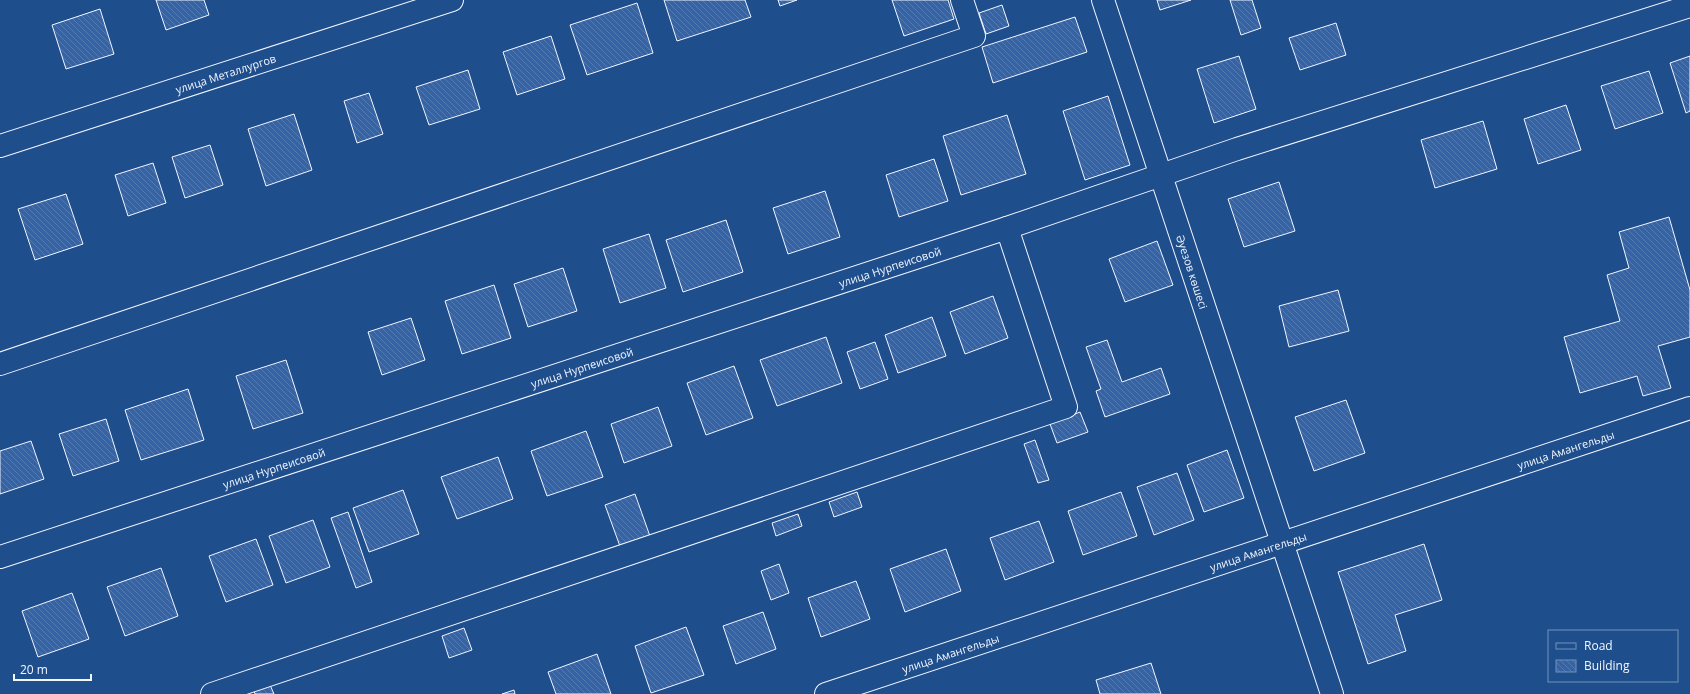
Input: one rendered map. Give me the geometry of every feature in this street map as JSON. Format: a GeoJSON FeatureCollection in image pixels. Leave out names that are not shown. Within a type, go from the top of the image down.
{"type":"FeatureCollection","features":[{"type":"Feature","properties":{"kind":"street","name":"улица Металлургов"},"geometry":{"type":"LineString","coordinates":[[0,146],[452,0]]}},
{"type":"Feature","properties":{"kind":"street"},"geometry":{"type":"LineString","coordinates":[[0,364],[974,36],[962,0]]}},
{"type":"Feature","properties":{"kind":"street","name":"Әуезов көшесі"},"geometry":{"type":"LineString","coordinates":[[1103,0],[1332,694]]}},
{"type":"Feature","properties":{"kind":"street","name":"улица Нурпеисовой"},"geometry":{"type":"LineString","coordinates":[[0,557],[1007,228],[1237,149],[1690,6]]}},
{"type":"Feature","properties":{"kind":"street"},"geometry":{"type":"LineString","coordinates":[[212,694],[1066,407],[1007,228]]}},
{"type":"Feature","properties":{"kind":"street","name":"улица Амангельды"},"geometry":{"type":"LineString","coordinates":[[826,694],[1690,408]]}},
{"type":"Feature","properties":{"kind":"building"},"geometry":{"type":"Polygon","coordinates":[[[156,0],[204,0],[209,15],[166,30],[156,0]]]}},
{"type":"Feature","properties":{"kind":"building"},"geometry":{"type":"Polygon","coordinates":[[[664,0],[745,0],[751,17],[677,41],[664,0]]]}},
{"type":"Feature","properties":{"kind":"building"},"geometry":{"type":"Polygon","coordinates":[[[778,0],[797,0],[780,6],[778,0]]]}},
{"type":"Feature","properties":{"kind":"building"},"geometry":{"type":"Polygon","coordinates":[[[892,0],[948,0],[954,19],[904,36],[892,0]]]}},
{"type":"Feature","properties":{"kind":"building"},"geometry":{"type":"Polygon","coordinates":[[[1157,0],[1191,0],[1160,10],[1157,0]]]}},
{"type":"Feature","properties":{"kind":"building"},"geometry":{"type":"Polygon","coordinates":[[[1230,0],[1252,0],[1261,28],[1241,35],[1230,0]]]}},
{"type":"Feature","properties":{"kind":"building"},"geometry":{"type":"Polygon","coordinates":[[[637,3],[653,53],[587,75],[570,25],[637,3]]]}},
{"type":"Feature","properties":{"kind":"building"},"geometry":{"type":"Polygon","coordinates":[[[1002,5],[1009,26],[986,34],[979,13],[1002,5]]]}},
{"type":"Feature","properties":{"kind":"building"},"geometry":{"type":"Polygon","coordinates":[[[100,9],[114,54],[66,69],[52,25],[100,9]]]}},
{"type":"Feature","properties":{"kind":"building"},"geometry":{"type":"Polygon","coordinates":[[[1075,17],[1087,52],[993,83],[982,47],[1075,17]]]}},
{"type":"Feature","properties":{"kind":"building"},"geometry":{"type":"Polygon","coordinates":[[[1336,23],[1346,55],[1300,70],[1289,38],[1336,23]]]}},
{"type":"Feature","properties":{"kind":"building"},"geometry":{"type":"Polygon","coordinates":[[[551,36],[565,79],[517,95],[503,52],[551,36]]]}},
{"type":"Feature","properties":{"kind":"building"},"geometry":{"type":"Polygon","coordinates":[[[1239,56],[1256,109],[1214,123],[1197,69],[1239,56]]]}},
{"type":"Feature","properties":{"kind":"building"},"geometry":{"type":"Polygon","coordinates":[[[1690,56],[1690,111],[1686,113],[1670,63],[1690,56]]]}},
{"type":"Feature","properties":{"kind":"building"},"geometry":{"type":"Polygon","coordinates":[[[468,70],[480,109],[429,125],[416,87],[468,70]]]}},
{"type":"Feature","properties":{"kind":"building"},"geometry":{"type":"Polygon","coordinates":[[[1649,71],[1663,113],[1615,129],[1601,86],[1649,71]]]}},
{"type":"Feature","properties":{"kind":"building"},"geometry":{"type":"Polygon","coordinates":[[[369,93],[383,134],[357,143],[344,101],[369,93]]]}},
{"type":"Feature","properties":{"kind":"building"},"geometry":{"type":"Polygon","coordinates":[[[1108,96],[1130,165],[1085,180],[1063,111],[1108,96]]]}},
{"type":"Feature","properties":{"kind":"building"},"geometry":{"type":"Polygon","coordinates":[[[1566,105],[1581,150],[1538,164],[1524,119],[1566,105]]]}},
{"type":"Feature","properties":{"kind":"building"},"geometry":{"type":"Polygon","coordinates":[[[294,114],[312,170],[266,186],[248,129],[294,114]]]}},
{"type":"Feature","properties":{"kind":"building"},"geometry":{"type":"Polygon","coordinates":[[[1007,115],[1026,174],[961,195],[943,136],[1007,115]]]}},
{"type":"Feature","properties":{"kind":"building"},"geometry":{"type":"Polygon","coordinates":[[[1483,121],[1497,169],[1435,188],[1421,140],[1483,121]]]}},
{"type":"Feature","properties":{"kind":"building"},"geometry":{"type":"Polygon","coordinates":[[[210,145],[223,185],[185,198],[172,157],[210,145]]]}},
{"type":"Feature","properties":{"kind":"building"},"geometry":{"type":"Polygon","coordinates":[[[934,159],[948,201],[899,217],[886,175],[934,159]]]}},
{"type":"Feature","properties":{"kind":"building"},"geometry":{"type":"Polygon","coordinates":[[[153,163],[166,203],[128,216],[115,175],[153,163]]]}},
{"type":"Feature","properties":{"kind":"building"},"geometry":{"type":"Polygon","coordinates":[[[1279,182],[1295,231],[1244,247],[1228,199],[1279,182]]]}},
{"type":"Feature","properties":{"kind":"building"},"geometry":{"type":"Polygon","coordinates":[[[825,191],[840,237],[788,254],[773,208],[825,191]]]}},
{"type":"Feature","properties":{"kind":"building"},"geometry":{"type":"Polygon","coordinates":[[[66,194],[83,244],[35,260],[18,209],[66,194]]]}},
{"type":"Feature","properties":{"kind":"building"},"geometry":{"type":"Polygon","coordinates":[[[1669,217],[1690,290],[1690,337],[1658,346],[1671,388],[1643,396],[1637,376],[1580,393],[1564,337],[1620,321],[1607,275],[1629,268],[1619,232],[1669,217]]]}},
{"type":"Feature","properties":{"kind":"building"},"geometry":{"type":"Polygon","coordinates":[[[726,220],[743,272],[683,292],[666,240],[726,220]]]}},
{"type":"Feature","properties":{"kind":"building"},"geometry":{"type":"Polygon","coordinates":[[[649,234],[666,288],[620,303],[603,249],[649,234]]]}},
{"type":"Feature","properties":{"kind":"building"},"geometry":{"type":"Polygon","coordinates":[[[1157,241],[1173,285],[1125,302],[1109,259],[1157,241]]]}},
{"type":"Feature","properties":{"kind":"building"},"geometry":{"type":"Polygon","coordinates":[[[563,268],[577,311],[528,327],[514,284],[563,268]]]}},
{"type":"Feature","properties":{"kind":"building"},"geometry":{"type":"Polygon","coordinates":[[[494,285],[511,338],[462,354],[445,301],[494,285]]]}},
{"type":"Feature","properties":{"kind":"building"},"geometry":{"type":"Polygon","coordinates":[[[1338,290],[1349,331],[1289,347],[1279,306],[1338,290]]]}},
{"type":"Feature","properties":{"kind":"building"},"geometry":{"type":"Polygon","coordinates":[[[993,296],[1008,338],[965,354],[950,312],[993,296]]]}},
{"type":"Feature","properties":{"kind":"building"},"geometry":{"type":"Polygon","coordinates":[[[932,317],[946,356],[898,373],[885,335],[932,317]]]}},
{"type":"Feature","properties":{"kind":"building"},"geometry":{"type":"Polygon","coordinates":[[[411,318],[425,360],[382,375],[368,332],[411,318]]]}},
{"type":"Feature","properties":{"kind":"building"},"geometry":{"type":"Polygon","coordinates":[[[826,337],[842,383],[777,406],[760,360],[826,337]]]}},
{"type":"Feature","properties":{"kind":"building"},"geometry":{"type":"Polygon","coordinates":[[[1107,340],[1122,382],[1161,368],[1170,394],[1105,417],[1096,391],[1101,389],[1086,347],[1107,340]]]}},
{"type":"Feature","properties":{"kind":"building"},"geometry":{"type":"Polygon","coordinates":[[[875,342],[888,379],[860,389],[847,352],[875,342]]]}},
{"type":"Feature","properties":{"kind":"building"},"geometry":{"type":"Polygon","coordinates":[[[286,360],[303,413],[253,429],[236,376],[286,360]]]}},
{"type":"Feature","properties":{"kind":"building"},"geometry":{"type":"Polygon","coordinates":[[[734,366],[753,418],[706,435],[687,383],[734,366]]]}},
{"type":"Feature","properties":{"kind":"building"},"geometry":{"type":"Polygon","coordinates":[[[188,389],[204,440],[141,460],[125,410],[188,389]]]}},
{"type":"Feature","properties":{"kind":"building"},"geometry":{"type":"Polygon","coordinates":[[[1346,400],[1365,453],[1314,471],[1295,417],[1346,400]]]}},
{"type":"Feature","properties":{"kind":"building"},"geometry":{"type":"Polygon","coordinates":[[[658,407],[672,446],[624,463],[611,424],[658,407]]]}},
{"type":"Feature","properties":{"kind":"building"},"geometry":{"type":"Polygon","coordinates":[[[1080,412],[1088,432],[1057,443],[1050,424],[1080,412]]]}},
{"type":"Feature","properties":{"kind":"building"},"geometry":{"type":"Polygon","coordinates":[[[106,419],[119,461],[73,476],[59,434],[106,419]]]}},
{"type":"Feature","properties":{"kind":"building"},"geometry":{"type":"Polygon","coordinates":[[[586,431],[603,477],[547,496],[531,451],[586,431]]]}},
{"type":"Feature","properties":{"kind":"building"},"geometry":{"type":"Polygon","coordinates":[[[1035,440],[1049,480],[1038,483],[1024,444],[1035,440]]]}},
{"type":"Feature","properties":{"kind":"building"},"geometry":{"type":"Polygon","coordinates":[[[31,441],[44,479],[0,494],[0,451],[31,441]]]}},
{"type":"Feature","properties":{"kind":"building"},"geometry":{"type":"Polygon","coordinates":[[[1227,450],[1244,498],[1204,512],[1187,465],[1227,450]]]}},
{"type":"Feature","properties":{"kind":"building"},"geometry":{"type":"Polygon","coordinates":[[[498,457],[513,499],[457,519],[441,477],[498,457]]]}},
{"type":"Feature","properties":{"kind":"building"},"geometry":{"type":"Polygon","coordinates":[[[1177,473],[1194,520],[1154,535],[1137,487],[1177,473]]]}},
{"type":"Feature","properties":{"kind":"building"},"geometry":{"type":"Polygon","coordinates":[[[403,490],[419,534],[369,552],[353,508],[403,490]]]}},
{"type":"Feature","properties":{"kind":"building"},"geometry":{"type":"Polygon","coordinates":[[[857,492],[862,507],[834,517],[829,502],[857,492]]]}},
{"type":"Feature","properties":{"kind":"building"},"geometry":{"type":"Polygon","coordinates":[[[1121,492],[1137,536],[1083,555],[1068,511],[1121,492]]]}},
{"type":"Feature","properties":{"kind":"building"},"geometry":{"type":"Polygon","coordinates":[[[635,494],[651,539],[621,549],[605,505],[635,494]]]}},
{"type":"Feature","properties":{"kind":"building"},"geometry":{"type":"Polygon","coordinates":[[[348,512],[372,582],[356,588],[331,518],[348,512]]]}},
{"type":"Feature","properties":{"kind":"building"},"geometry":{"type":"Polygon","coordinates":[[[798,514],[802,526],[776,536],[772,523],[798,514]]]}},
{"type":"Feature","properties":{"kind":"building"},"geometry":{"type":"Polygon","coordinates":[[[313,520],[330,567],[286,583],[269,536],[313,520]]]}},
{"type":"Feature","properties":{"kind":"building"},"geometry":{"type":"Polygon","coordinates":[[[1039,521],[1054,562],[1005,580],[990,538],[1039,521]]]}},
{"type":"Feature","properties":{"kind":"building"},"geometry":{"type":"Polygon","coordinates":[[[256,539],[273,585],[226,602],[209,556],[256,539]]]}},
{"type":"Feature","properties":{"kind":"building"},"geometry":{"type":"Polygon","coordinates":[[[1424,544],[1442,600],[1395,615],[1406,651],[1368,664],[1338,572],[1424,544]]]}},
{"type":"Feature","properties":{"kind":"building"},"geometry":{"type":"Polygon","coordinates":[[[946,549],[961,591],[905,612],[890,569],[946,549]]]}},
{"type":"Feature","properties":{"kind":"building"},"geometry":{"type":"Polygon","coordinates":[[[779,564],[789,593],[771,600],[761,571],[779,564]]]}},
{"type":"Feature","properties":{"kind":"building"},"geometry":{"type":"Polygon","coordinates":[[[161,568],[178,616],[125,636],[107,587],[161,568]]]}},
{"type":"Feature","properties":{"kind":"building"},"geometry":{"type":"Polygon","coordinates":[[[856,581],[870,619],[821,637],[808,598],[856,581]]]}},
{"type":"Feature","properties":{"kind":"building"},"geometry":{"type":"Polygon","coordinates":[[[72,593],[89,639],[38,657],[22,611],[72,593]]]}},
{"type":"Feature","properties":{"kind":"building"},"geometry":{"type":"Polygon","coordinates":[[[763,612],[776,649],[736,664],[723,626],[763,612]]]}},
{"type":"Feature","properties":{"kind":"building"},"geometry":{"type":"Polygon","coordinates":[[[686,627],[704,675],[651,693],[635,646],[686,627]]]}},
{"type":"Feature","properties":{"kind":"building"},"geometry":{"type":"Polygon","coordinates":[[[464,628],[472,650],[449,658],[442,636],[464,628]]]}},
{"type":"Feature","properties":{"kind":"building"},"geometry":{"type":"Polygon","coordinates":[[[597,654],[611,694],[556,694],[548,672],[597,654]]]}},
{"type":"Feature","properties":{"kind":"building"},"geometry":{"type":"Polygon","coordinates":[[[1151,663],[1161,694],[1100,694],[1096,680],[1151,663]]]}},
{"type":"Feature","properties":{"kind":"building"},"geometry":{"type":"Polygon","coordinates":[[[270,685],[274,694],[255,694],[254,691],[270,685]]]}},
{"type":"Feature","properties":{"kind":"building"},"geometry":{"type":"Polygon","coordinates":[[[514,690],[515,694],[502,694],[514,690]]]}}]}
